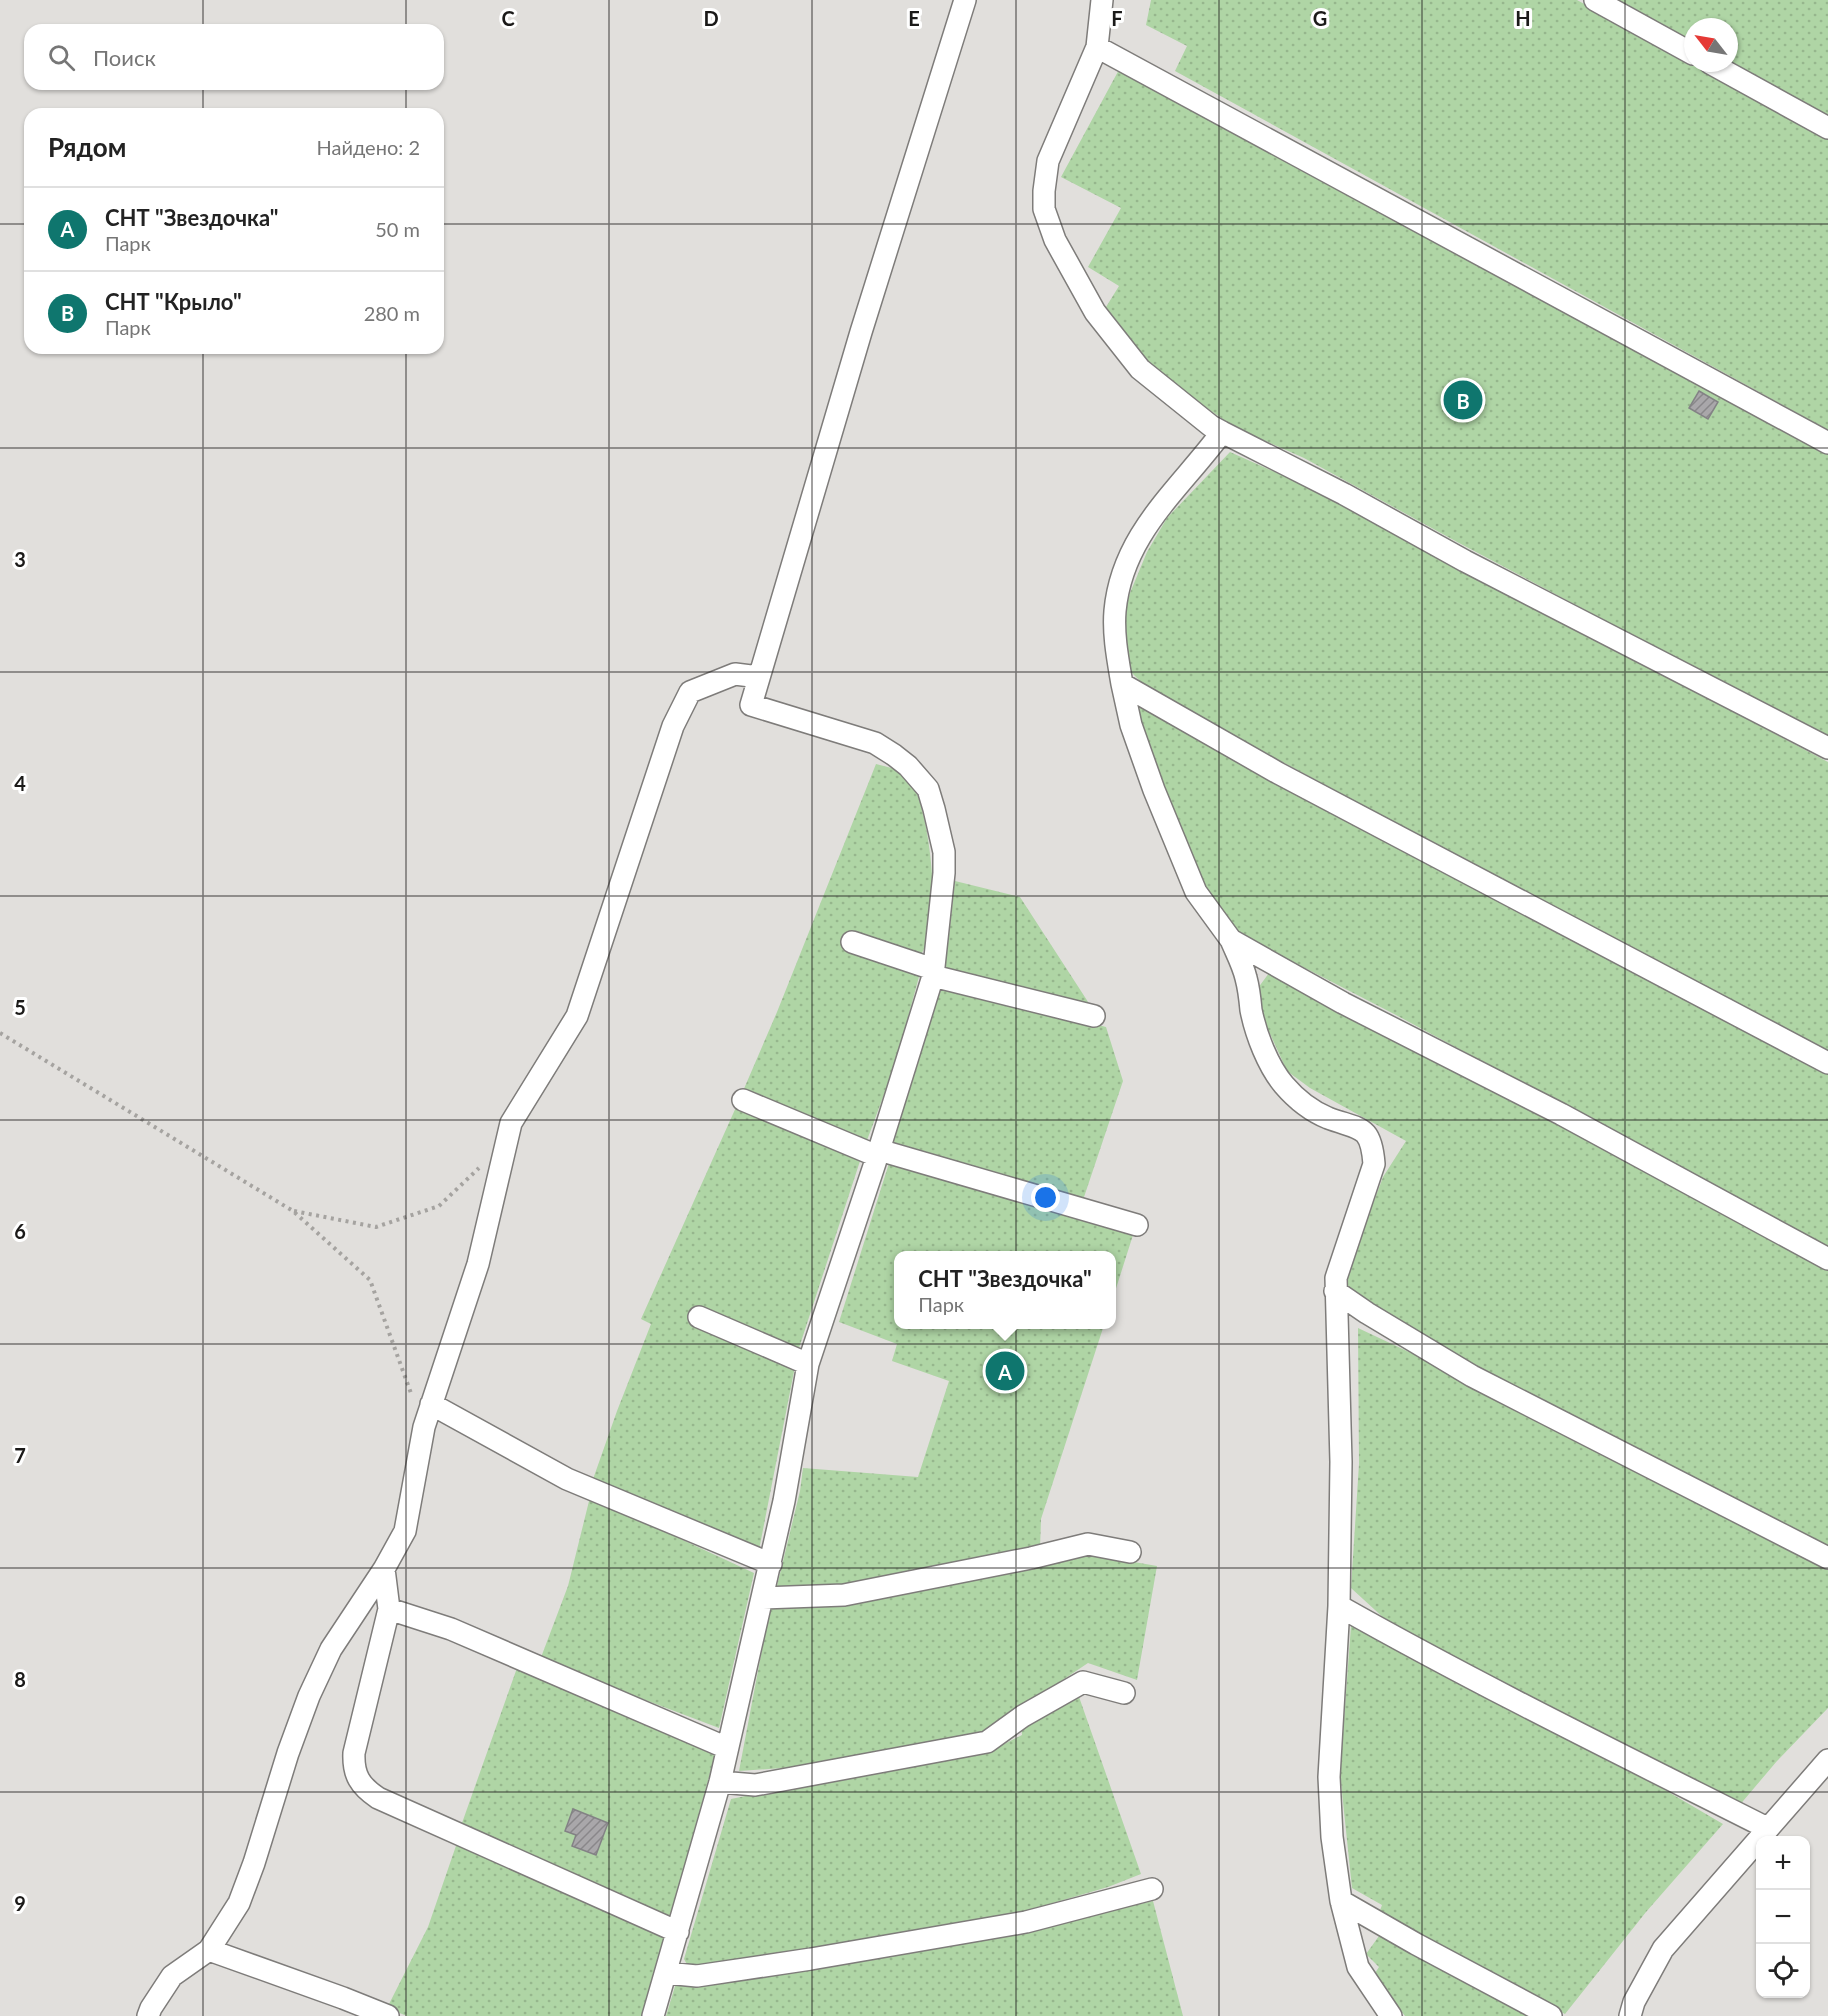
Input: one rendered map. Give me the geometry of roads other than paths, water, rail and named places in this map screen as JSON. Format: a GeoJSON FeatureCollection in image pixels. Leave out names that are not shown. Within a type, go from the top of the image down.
{"type":"FeatureCollection","features":[{"type":"Feature","properties":{"kind":"street"},"geometry":{"type":"LineString","coordinates":[[653,2016],[720,1782],[771,1564],[808,1364],[878,1153],[933,973],[944,873],[944,852],[928,789],[908,766],[875,743],[751,705],[861,332],[965,0]]}},
{"type":"Feature","properties":{"kind":"street"},"geometry":{"type":"LineString","coordinates":[[1102,0],[1097,47],[1048,161],[1044,208],[1055,240],[1095,312],[1140,369],[1210,426],[1828,748]]}},
{"type":"Feature","properties":{"kind":"street"},"geometry":{"type":"LineString","coordinates":[[1595,0],[1684,49]]}},
{"type":"Feature","properties":{"kind":"street"},"geometry":{"type":"LineString","coordinates":[[1097,47],[1828,442]]}},
{"type":"Feature","properties":{"kind":"street"},"geometry":{"type":"LineString","coordinates":[[1726,72],[1828,128]]}},
{"type":"Feature","properties":{"kind":"street"},"geometry":{"type":"LineString","coordinates":[[1222,432],[1202,459],[1150,519],[1131,554],[1115,610],[1115,636],[1131,725],[1154,790],[1196,892],[1231,940],[1246,976],[1252,1011],[1271,1065],[1284,1085],[1310,1109],[1352,1125],[1364,1132],[1372,1145],[1374,1164],[1336,1278],[1335,1291],[1341,1462],[1339,1606],[1329,1777],[1332,1837],[1341,1901],[1358,1966],[1391,2016]]}},
{"type":"Feature","properties":{"kind":"street"},"geometry":{"type":"LineString","coordinates":[[148,2016],[172,1976],[209,1950],[239,1903],[309,1696],[332,1650],[384,1569],[405,1531],[424,1427],[478,1264],[511,1123],[577,1016],[673,726],[690,692],[735,674],[759,677]]}},
{"type":"Feature","properties":{"kind":"street"},"geometry":{"type":"LineString","coordinates":[[1122,684],[1278,773],[1828,1062]]}},
{"type":"Feature","properties":{"kind":"street"},"geometry":{"type":"LineString","coordinates":[[1231,940],[1343,1003],[1561,1114],[1828,1259]]}},
{"type":"Feature","properties":{"kind":"street"},"geometry":{"type":"LineString","coordinates":[[852,942],[933,973],[1094,1016]]}},
{"type":"Feature","properties":{"kind":"street"},"geometry":{"type":"LineString","coordinates":[[744,1100],[878,1153],[1137,1225]]}},
{"type":"Feature","properties":{"kind":"street"},"geometry":{"type":"LineString","coordinates":[[1335,1291],[1367,1313],[1472,1376],[1828,1558]]}},
{"type":"Feature","properties":{"kind":"street"},"geometry":{"type":"LineString","coordinates":[[699,1317],[808,1364]]}},
{"type":"Feature","properties":{"kind":"street"},"geometry":{"type":"LineString","coordinates":[[431,1404],[567,1479],[771,1564]]}},
{"type":"Feature","properties":{"kind":"street"},"geometry":{"type":"LineString","coordinates":[[763,1598],[844,1594],[1030,1558],[1088,1544],[1130,1552]]}},
{"type":"Feature","properties":{"kind":"street"},"geometry":{"type":"LineString","coordinates":[[384,1569],[389,1609],[354,1753],[355,1774],[363,1786],[378,1798],[678,1932]]}},
{"type":"Feature","properties":{"kind":"street"},"geometry":{"type":"LineString","coordinates":[[1339,1606],[1419,1652],[1767,1828]]}},
{"type":"Feature","properties":{"kind":"street"},"geometry":{"type":"LineString","coordinates":[[389,1609],[451,1629],[727,1748]]}},
{"type":"Feature","properties":{"kind":"street"},"geometry":{"type":"LineString","coordinates":[[720,1782],[755,1785],[987,1743],[1023,1716],[1083,1682],[1124,1693]]}},
{"type":"Feature","properties":{"kind":"street"},"geometry":{"type":"LineString","coordinates":[[1630,2016],[1634,2002],[1663,1949],[1828,1760]]}},
{"type":"Feature","properties":{"kind":"street"},"geometry":{"type":"LineString","coordinates":[[666,1973],[697,1976],[1026,1922],[1152,1889]]}},
{"type":"Feature","properties":{"kind":"street"},"geometry":{"type":"LineString","coordinates":[[1341,1901],[1551,2016]]}},
{"type":"Feature","properties":{"kind":"street"},"geometry":{"type":"LineString","coordinates":[[209,1950],[388,2016]]}},
{"type":"Feature","properties":{"kind":"place","name":"СНТ \"Крыло\""},"geometry":{"type":"Point","coordinates":[1463,400]}},
{"type":"Feature","properties":{"kind":"place","name":"СНТ \"Звездочка\""},"geometry":{"type":"Point","coordinates":[1005,1371]}}]}
